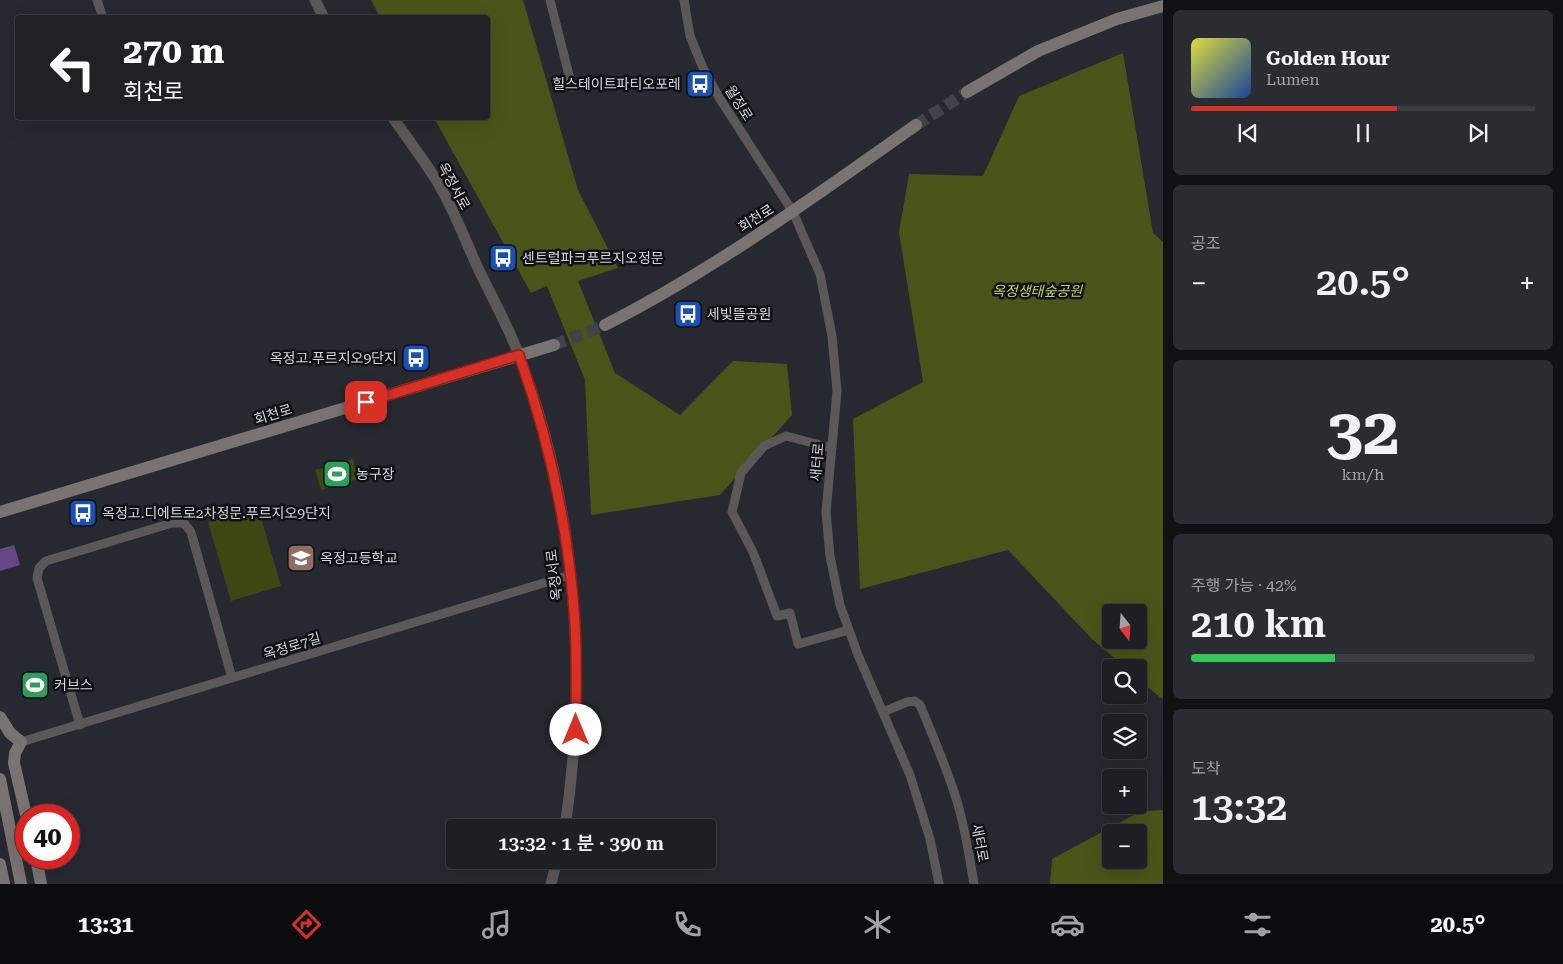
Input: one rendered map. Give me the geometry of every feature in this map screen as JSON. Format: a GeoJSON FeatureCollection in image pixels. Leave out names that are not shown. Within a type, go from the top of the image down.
{"type":"FeatureCollection","features":[{"type":"Feature","properties":{"kind":"main road"},"geometry":{"type":"LineString","coordinates":[[967,92],[1038,52],[1117,19],[1163,6]]}},
{"type":"Feature","properties":{"kind":"main road","name":"회천로"},"geometry":{"type":"LineString","coordinates":[[605,325],[678,284],[793,212],[916,125]]}},
{"type":"Feature","properties":{"kind":"main road","name":"회천로"},"geometry":{"type":"LineString","coordinates":[[0,512],[554,345]]}},
{"type":"Feature","properties":{"kind":"main road"},"geometry":{"type":"LineString","coordinates":[[0,718],[10,733],[21,742],[15,753],[14,763]]}},
{"type":"Feature","properties":{"kind":"main road"},"geometry":{"type":"LineString","coordinates":[[0,718],[14,763],[23,804]]}},
{"type":"Feature","properties":{"kind":"main road"},"geometry":{"type":"LineString","coordinates":[[0,779],[22,884]]}},
{"type":"Feature","properties":{"kind":"main road"},"geometry":{"type":"LineString","coordinates":[[0,864],[4,884]]}},
{"type":"Feature","properties":{"kind":"main road"},"geometry":{"type":"LineString","coordinates":[[38,869],[41,884]]}},
{"type":"Feature","properties":{"kind":"street"},"geometry":{"type":"LineString","coordinates":[[97,0],[102,15]]}},
{"type":"Feature","properties":{"kind":"street"},"geometry":{"type":"LineString","coordinates":[[315,0],[322,15]]}},
{"type":"Feature","properties":{"kind":"street"},"geometry":{"type":"LineString","coordinates":[[550,0],[572,87]]}},
{"type":"Feature","properties":{"kind":"street","name":"월정로"},"geometry":{"type":"LineString","coordinates":[[684,0],[690,36],[703,68],[720,99],[793,212]]}},
{"type":"Feature","properties":{"kind":"street","name":"옥정서로"},"geometry":{"type":"LineString","coordinates":[[393,120],[438,183],[519,355],[532,391],[557,481],[575,624],[576,730],[566,819]]}},
{"type":"Feature","properties":{"kind":"street","name":"새터로"},"geometry":{"type":"LineString","coordinates":[[793,212],[820,274],[832,336],[837,391],[827,521],[830,556],[840,605],[882,712],[910,775],[930,839],[939,884]]}},
{"type":"Feature","properties":{"kind":"street"},"geometry":{"type":"LineString","coordinates":[[832,448],[786,436],[764,446],[741,472],[732,512],[753,552],[777,616],[790,613],[798,644],[849,630]]}},
{"type":"Feature","properties":{"kind":"street"},"geometry":{"type":"LineString","coordinates":[[80,725],[37,578],[39,568],[46,561],[172,523],[184,523],[191,532],[232,678]]}},
{"type":"Feature","properties":{"kind":"street","name":"옥정로7길"},"geometry":{"type":"LineString","coordinates":[[21,742],[570,575]]}},
{"type":"Feature","properties":{"kind":"street","name":"새터로"},"geometry":{"type":"LineString","coordinates":[[882,712],[907,702],[915,701],[920,705],[942,756],[957,799],[968,844],[974,884]]}},
{"type":"Feature","properties":{"kind":"street"},"geometry":{"type":"LineString","coordinates":[[551,884],[555,869]]}},
{"type":"Feature","properties":{"kind":"green space"},"geometry":{"type":"Polygon","coordinates":[[[371,0],[523,0],[578,190],[618,268],[578,281],[615,373],[680,415],[733,361],[787,364],[792,415],[720,495],[591,515],[585,380],[547,286],[531,293],[435,120],[490,120],[490,15],[379,15],[371,0]]]}},
{"type":"Feature","properties":{"kind":"green space","name":"옥정생태숲공원"},"geometry":{"type":"Polygon","coordinates":[[[1123,53],[1153,233],[1163,242],[1163,698],[1147,687],[1147,659],[1116,659],[1104,649],[1148,649],[1148,604],[1102,604],[1102,647],[1008,550],[860,589],[853,419],[923,382],[899,232],[909,174],[983,176],[1019,96],[1123,53]]]}},
{"type":"Feature","properties":{"kind":"green space","name":"농구장"},"geometry":{"type":"Polygon","coordinates":[[[353,459],[359,479],[321,490],[315,470],[353,459]]]}},
{"type":"Feature","properties":{"kind":"green space"},"geometry":{"type":"Polygon","coordinates":[[[258,507],[281,586],[231,601],[208,522],[258,507]]]}},
{"type":"Feature","properties":{"kind":"green space"},"geometry":{"type":"Polygon","coordinates":[[[1163,810],[1163,884],[1050,884],[1052,859],[1102,832],[1102,869],[1147,869],[1147,824],[1117,824],[1135,814],[1147,814],[1147,811],[1163,810]]]}},
{"type":"Feature","properties":{"kind":"building"},"geometry":{"type":"Polygon","coordinates":[[[14,545],[20,565],[0,571],[0,549],[14,545]]]}},
{"type":"Feature","properties":{"kind":"tunnel"},"geometry":{"type":"LineString","coordinates":[[916,125],[967,92]]}},
{"type":"Feature","properties":{"kind":"tunnel"},"geometry":{"type":"LineString","coordinates":[[554,345],[605,325]]}},
{"type":"Feature","properties":{"kind":"place","name":"힐스테이트파티오포레"},"geometry":{"type":"Point","coordinates":[700,84]}},
{"type":"Feature","properties":{"kind":"place","name":"센트럴파크푸르지오정문"},"geometry":{"type":"Point","coordinates":[503,258]}},
{"type":"Feature","properties":{"kind":"place","name":"세빛뜰공원"},"geometry":{"type":"Point","coordinates":[688,314]}},
{"type":"Feature","properties":{"kind":"place","name":"옥정고.푸르지오9단지"},"geometry":{"type":"Point","coordinates":[416,358]}},
{"type":"Feature","properties":{"kind":"place","name":"농구장"},"geometry":{"type":"Point","coordinates":[337,474]}},
{"type":"Feature","properties":{"kind":"place","name":"옥정고.디에트로2차정문.푸르지오9단지"},"geometry":{"type":"Point","coordinates":[83,513]}},
{"type":"Feature","properties":{"kind":"place","name":"옥정고등학교"},"geometry":{"type":"Point","coordinates":[301,558]}},
{"type":"Feature","properties":{"kind":"place","name":"커브스"},"geometry":{"type":"Point","coordinates":[35,685]}},
{"type":"Feature","properties":{"kind":"route"},"geometry":{"type":"LineString","coordinates":[[366,402],[519,355],[532,391],[557,481],[575,624],[576,730]]}}]}
